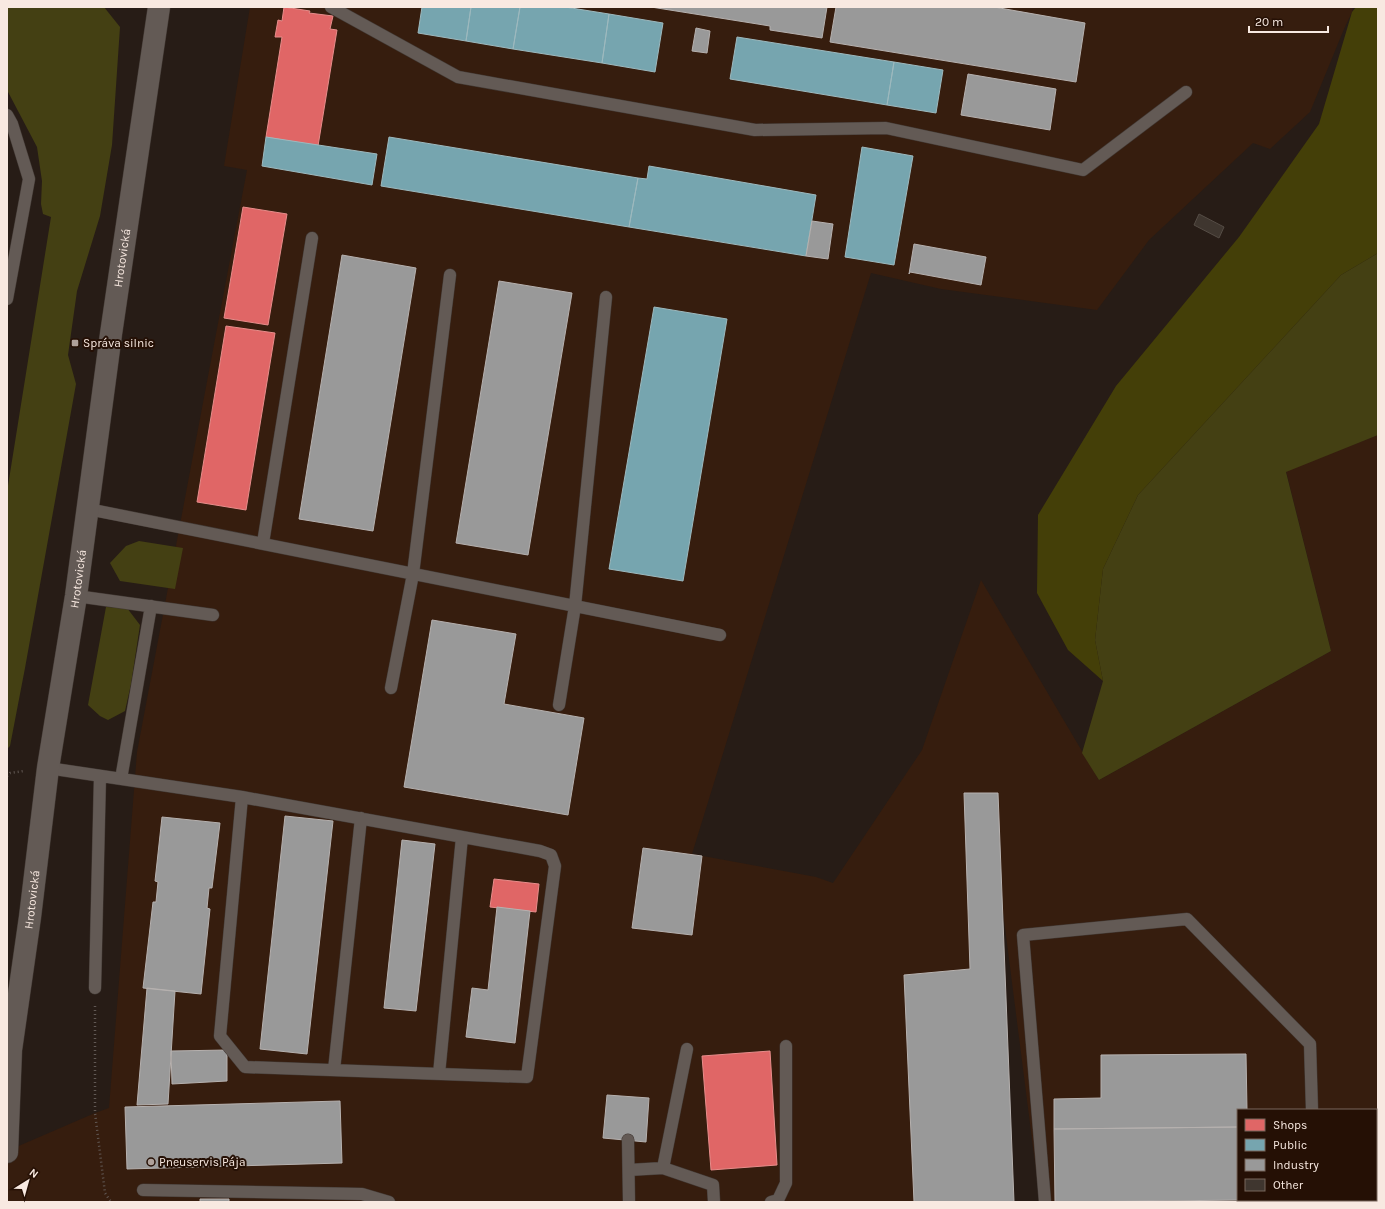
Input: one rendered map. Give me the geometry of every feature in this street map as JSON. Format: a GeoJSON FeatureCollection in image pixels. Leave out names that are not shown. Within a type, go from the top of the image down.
{"type":"FeatureCollection","features":[{"type":"Feature","properties":{"kind":"main road","name":"Hrotovická"},"geometry":{"type":"LineString","coordinates":[[7,1152],[10,1050],[30,917],[48,768],[76,596],[159,7]]}},
{"type":"Feature","properties":{"kind":"lane"},"geometry":{"type":"LineString","coordinates":[[331,7],[458,77],[755,130],[886,128],[1083,170],[1186,92]]}},
{"type":"Feature","properties":{"kind":"lane"},"geometry":{"type":"LineString","coordinates":[[7,115],[12,124],[30,180],[7,299]]}},
{"type":"Feature","properties":{"kind":"lane"},"geometry":{"type":"LineString","coordinates":[[263,543],[312,238]]}},
{"type":"Feature","properties":{"kind":"lane"},"geometry":{"type":"LineString","coordinates":[[391,688],[413,574],[450,275]]}},
{"type":"Feature","properties":{"kind":"lane"},"geometry":{"type":"LineString","coordinates":[[559,705],[575,606],[606,297]]}},
{"type":"Feature","properties":{"kind":"lane"},"geometry":{"type":"LineString","coordinates":[[88,509],[720,635]]}},
{"type":"Feature","properties":{"kind":"lane"},"geometry":{"type":"LineString","coordinates":[[76,596],[213,615]]}},
{"type":"Feature","properties":{"kind":"lane"},"geometry":{"type":"LineString","coordinates":[[120,779],[151,606]]}},
{"type":"Feature","properties":{"kind":"lane"},"geometry":{"type":"LineString","coordinates":[[48,768],[242,797],[540,851],[551,855],[555,866],[527,1077],[245,1067],[220,1036],[242,797]]}},
{"type":"Feature","properties":{"kind":"lane"},"geometry":{"type":"LineString","coordinates":[[95,988],[100,776]]}},
{"type":"Feature","properties":{"kind":"lane"},"geometry":{"type":"LineString","coordinates":[[334,1070],[361,818]]}},
{"type":"Feature","properties":{"kind":"lane"},"geometry":{"type":"LineString","coordinates":[[439,1074],[462,837]]}},
{"type":"Feature","properties":{"kind":"lane"},"geometry":{"type":"LineString","coordinates":[[1045,1202],[1023,935],[1187,919],[1310,1044],[1312,1109]]}},
{"type":"Feature","properties":{"kind":"lane"},"geometry":{"type":"LineString","coordinates":[[771,1202],[778,1200],[786,1183],[786,1046]]}},
{"type":"Feature","properties":{"kind":"lane"},"geometry":{"type":"LineString","coordinates":[[663,1168],[687,1049]]}},
{"type":"Feature","properties":{"kind":"lane"},"geometry":{"type":"LineString","coordinates":[[628,1140],[629,1202]]}},
{"type":"Feature","properties":{"kind":"lane"},"geometry":{"type":"LineString","coordinates":[[628,1170],[663,1168],[713,1185],[714,1202]]}},
{"type":"Feature","properties":{"kind":"lane"},"geometry":{"type":"LineString","coordinates":[[143,1190],[362,1194],[389,1202]]}},
{"type":"Feature","properties":{"kind":"path"},"geometry":{"type":"LineString","coordinates":[[95,988],[95,1113],[105,1193],[111,1202]]}},
{"type":"Feature","properties":{"kind":"shaded area"},"geometry":{"type":"Polygon","coordinates":[[[7,7],[104,7],[120,27],[112,145],[100,216],[77,291],[68,355],[76,384],[25,668],[10,746],[7,749],[7,492],[51,217],[43,214],[41,204],[42,181],[37,147],[7,90],[7,7]]]}},
{"type":"Feature","properties":{"kind":"shaded area"},"geometry":{"type":"Polygon","coordinates":[[[250,7],[1353,7],[1310,112],[1270,149],[1253,143],[1149,240],[1097,310],[941,289],[871,273],[692,854],[816,877],[833,883],[922,750],[981,580],[1099,780],[1331,651],[1286,471],[1378,435],[1378,1202],[1040,1202],[989,802],[988,1202],[7,1202],[7,1151],[109,1108],[137,752],[247,170],[224,166],[250,7]]]}},
{"type":"Feature","properties":{"kind":"shaded area"},"geometry":{"type":"Polygon","coordinates":[[[1356,7],[1378,7],[1378,253],[1341,275],[1138,495],[1103,569],[1095,640],[1103,681],[1068,650],[1037,593],[1038,515],[1116,386],[1239,237],[1319,124],[1352,12],[1356,7]]]}},
{"type":"Feature","properties":{"kind":"shaded area"},"geometry":{"type":"Polygon","coordinates":[[[1378,253],[1378,435],[1286,472],[1331,651],[1099,780],[1082,753],[1103,681],[1095,640],[1103,569],[1138,495],[1341,275],[1378,253]]]}},
{"type":"Feature","properties":{"kind":"shaded area"},"geometry":{"type":"Polygon","coordinates":[[[139,541],[183,548],[175,589],[120,581],[110,563],[126,546],[139,541]]]}},
{"type":"Feature","properties":{"kind":"shaded area"},"geometry":{"type":"Polygon","coordinates":[[[106,607],[127,608],[140,625],[131,684],[125,711],[108,720],[100,716],[88,705],[106,607]]]}},
{"type":"Feature","properties":{"kind":"building: Shops"},"geometry":{"type":"Polygon","coordinates":[[[284,7],[310,11],[309,13],[333,16],[330,29],[337,30],[318,146],[266,137],[282,37],[275,37],[278,20],[282,21],[284,7]]]}},
{"type":"Feature","properties":{"kind":"building: Shops"},"geometry":{"type":"Polygon","coordinates":[[[243,207],[287,214],[268,325],[224,318],[243,207]]]}},
{"type":"Feature","properties":{"kind":"building: Shops"},"geometry":{"type":"Polygon","coordinates":[[[226,326],[275,333],[246,510],[197,502],[226,326]]]}},
{"type":"Feature","properties":{"kind":"building: Shops"},"geometry":{"type":"Polygon","coordinates":[[[494,879],[539,884],[536,912],[490,907],[494,879]]]}},
{"type":"Feature","properties":{"kind":"building: Shops"},"geometry":{"type":"Polygon","coordinates":[[[770,1051],[777,1165],[711,1170],[702,1056],[770,1051]]]}},
{"type":"Feature","properties":{"kind":"building: Public"},"geometry":{"type":"Polygon","coordinates":[[[422,7],[471,7],[466,41],[418,33],[422,7]]]}},
{"type":"Feature","properties":{"kind":"building: Public"},"geometry":{"type":"Polygon","coordinates":[[[471,7],[520,7],[513,49],[466,41],[471,7]]]}},
{"type":"Feature","properties":{"kind":"building: Public"},"geometry":{"type":"Polygon","coordinates":[[[520,7],[565,7],[609,14],[602,63],[513,49],[520,7]]]}},
{"type":"Feature","properties":{"kind":"building: Public"},"geometry":{"type":"Polygon","coordinates":[[[609,14],[663,23],[655,72],[602,63],[609,14]]]}},
{"type":"Feature","properties":{"kind":"building: Public"},"geometry":{"type":"Polygon","coordinates":[[[737,37],[894,62],[887,105],[730,79],[737,37]]]}},
{"type":"Feature","properties":{"kind":"building: Public"},"geometry":{"type":"Polygon","coordinates":[[[894,62],[943,70],[936,113],[887,105],[894,62]]]}},
{"type":"Feature","properties":{"kind":"building: Public"},"geometry":{"type":"Polygon","coordinates":[[[266,137],[377,154],[372,185],[262,166],[266,137]]]}},
{"type":"Feature","properties":{"kind":"building: Public"},"geometry":{"type":"Polygon","coordinates":[[[389,137],[638,178],[629,227],[381,186],[389,137]]]}},
{"type":"Feature","properties":{"kind":"building: Public"},"geometry":{"type":"Polygon","coordinates":[[[862,147],[913,156],[894,265],[845,257],[862,147]]]}},
{"type":"Feature","properties":{"kind":"building: Public"},"geometry":{"type":"Polygon","coordinates":[[[649,166],[816,195],[806,256],[629,227],[638,178],[647,179],[649,166]]]}},
{"type":"Feature","properties":{"kind":"building: Public"},"geometry":{"type":"Polygon","coordinates":[[[654,307],[727,319],[683,581],[609,569],[654,307]]]}},
{"type":"Feature","properties":{"kind":"building: Industry"},"geometry":{"type":"Polygon","coordinates":[[[651,7],[827,7],[822,38],[770,30],[770,26],[651,7]]]}},
{"type":"Feature","properties":{"kind":"building: Industry"},"geometry":{"type":"Polygon","coordinates":[[[836,7],[994,7],[1085,23],[1076,82],[830,42],[836,7]]]}},
{"type":"Feature","properties":{"kind":"building: Industry"},"geometry":{"type":"Polygon","coordinates":[[[696,28],[710,31],[707,53],[692,51],[696,28]]]}},
{"type":"Feature","properties":{"kind":"building: Industry"},"geometry":{"type":"Polygon","coordinates":[[[968,74],[1056,89],[1050,130],[961,115],[968,74]]]}},
{"type":"Feature","properties":{"kind":"building: Industry"},"geometry":{"type":"Polygon","coordinates":[[[812,221],[833,224],[828,259],[806,256],[812,221]]]}},
{"type":"Feature","properties":{"kind":"building: Industry"},"geometry":{"type":"Polygon","coordinates":[[[914,244],[986,257],[981,285],[910,272],[909,274],[914,244]]]}},
{"type":"Feature","properties":{"kind":"building: Industry"},"geometry":{"type":"Polygon","coordinates":[[[342,255],[416,268],[373,531],[299,519],[342,255]]]}},
{"type":"Feature","properties":{"kind":"building: Industry"},"geometry":{"type":"Polygon","coordinates":[[[499,281],[572,293],[528,555],[456,543],[499,281]]]}},
{"type":"Feature","properties":{"kind":"building: Industry"},"geometry":{"type":"Polygon","coordinates":[[[432,620],[516,634],[504,704],[584,718],[568,815],[404,787],[432,620]]]}},
{"type":"Feature","properties":{"kind":"building: Industry"},"geometry":{"type":"Polygon","coordinates":[[[964,793],[998,793],[1014,1202],[914,1202],[904,975],[970,969],[964,793]]]}},
{"type":"Feature","properties":{"kind":"building: Industry"},"geometry":{"type":"Polygon","coordinates":[[[285,816],[333,821],[307,1054],[260,1049],[285,816]]]}},
{"type":"Feature","properties":{"kind":"building: Industry"},"geometry":{"type":"Polygon","coordinates":[[[162,817],[220,823],[212,888],[209,888],[207,908],[210,909],[201,994],[143,988],[153,902],[156,902],[158,882],[155,881],[162,817]]]}},
{"type":"Feature","properties":{"kind":"building: Industry"},"geometry":{"type":"Polygon","coordinates":[[[402,840],[435,844],[416,1011],[384,1008],[402,840]]]}},
{"type":"Feature","properties":{"kind":"building: Industry"},"geometry":{"type":"Polygon","coordinates":[[[643,848],[702,856],[692,935],[632,928],[643,848]]]}},
{"type":"Feature","properties":{"kind":"building: Industry"},"geometry":{"type":"Polygon","coordinates":[[[497,907],[530,911],[515,1043],[466,1037],[472,988],[488,990],[497,907]]]}},
{"type":"Feature","properties":{"kind":"building: Industry"},"geometry":{"type":"Polygon","coordinates":[[[147,988],[175,991],[168,1104],[137,1105],[147,988]]]}},
{"type":"Feature","properties":{"kind":"building: Industry"},"geometry":{"type":"Polygon","coordinates":[[[227,1050],[227,1081],[172,1084],[171,1051],[227,1050]]]}},
{"type":"Feature","properties":{"kind":"building: Industry"},"geometry":{"type":"Polygon","coordinates":[[[1246,1054],[1247,1109],[1237,1109],[1237,1127],[1054,1129],[1054,1099],[1101,1098],[1101,1055],[1246,1054]]]}},
{"type":"Feature","properties":{"kind":"building: Industry"},"geometry":{"type":"Polygon","coordinates":[[[607,1095],[649,1098],[646,1142],[603,1138],[607,1095]]]}},
{"type":"Feature","properties":{"kind":"building: Industry"},"geometry":{"type":"Polygon","coordinates":[[[340,1101],[342,1163],[127,1169],[125,1107],[340,1101]]]}},
{"type":"Feature","properties":{"kind":"building: Industry"},"geometry":{"type":"Polygon","coordinates":[[[1237,1127],[1237,1200],[1055,1202],[1054,1129],[1237,1127]]]}},
{"type":"Feature","properties":{"kind":"building: Industry"},"geometry":{"type":"Polygon","coordinates":[[[200,1199],[229,1199],[229,1202],[200,1202],[200,1199]]]}},
{"type":"Feature","properties":{"kind":"building: Other"},"geometry":{"type":"Polygon","coordinates":[[[1199,214],[1224,227],[1219,238],[1194,225],[1199,214]]]}},
{"type":"Feature","properties":{"kind":"place","name":"Správa silnic"},"geometry":{"type":"Point","coordinates":[75,343]}},
{"type":"Feature","properties":{"kind":"place","name":"Pneuservis Pája"},"geometry":{"type":"Point","coordinates":[151,1162]}}]}
